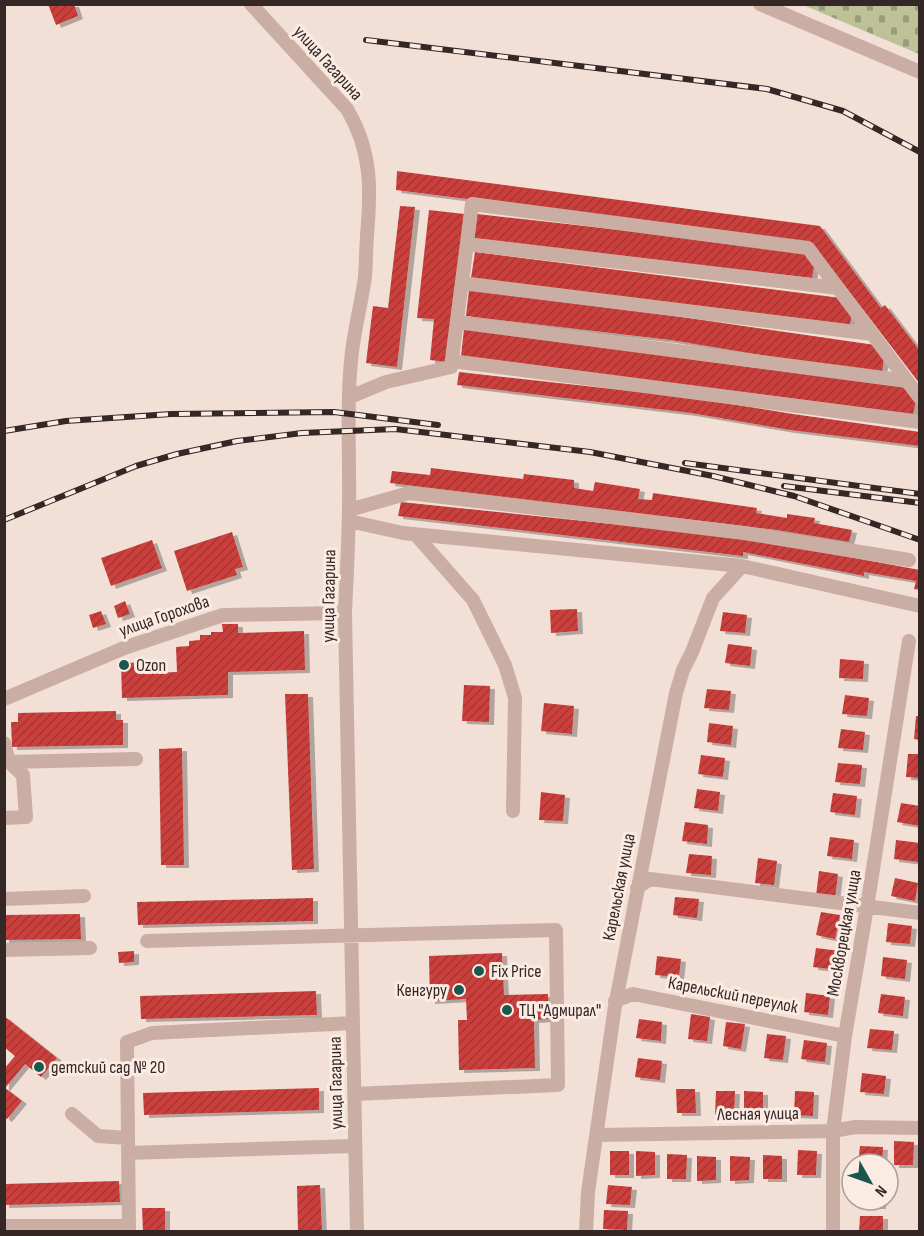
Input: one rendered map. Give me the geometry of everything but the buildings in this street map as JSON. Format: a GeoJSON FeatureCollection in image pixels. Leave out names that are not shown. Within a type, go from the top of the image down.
{"type":"FeatureCollection","features":[{"type":"Feature","properties":{"kind":"street","name":"улица Гагарина"},"geometry":{"type":"LineString","coordinates":[[251,4],[347,109],[357,125],[365,150],[369,176],[370,202],[364,277],[351,362],[345,613],[357,1232]]}},
{"type":"Feature","properties":{"kind":"street"},"geometry":{"type":"LineString","coordinates":[[760,4],[920,72]]}},
{"type":"Feature","properties":{"kind":"street"},"geometry":{"type":"LineString","coordinates":[[350,397],[386,382],[451,367],[472,204],[808,248],[920,398]]}},
{"type":"Feature","properties":{"kind":"street"},"geometry":{"type":"LineString","coordinates":[[467,244],[838,288]]}},
{"type":"Feature","properties":{"kind":"street"},"geometry":{"type":"LineString","coordinates":[[462,284],[872,334]]}},
{"type":"Feature","properties":{"kind":"street"},"geometry":{"type":"LineString","coordinates":[[457,322],[907,381]]}},
{"type":"Feature","properties":{"kind":"street"},"geometry":{"type":"LineString","coordinates":[[452,361],[920,422]]}},
{"type":"Feature","properties":{"kind":"street"},"geometry":{"type":"LineString","coordinates":[[349,516],[409,493],[744,533],[909,560]]}},
{"type":"Feature","properties":{"kind":"street"},"geometry":{"type":"LineString","coordinates":[[349,516],[415,534],[742,566],[920,606]]}},
{"type":"Feature","properties":{"kind":"street"},"geometry":{"type":"LineString","coordinates":[[415,534],[472,600],[505,665],[515,698],[513,811]]}},
{"type":"Feature","properties":{"kind":"street","name":"Карельская улица"},"geometry":{"type":"LineString","coordinates":[[586,1232],[588,1192],[615,1001],[676,693],[683,670],[713,598],[742,566]]}},
{"type":"Feature","properties":{"kind":"street","name":"улица Горохова"},"geometry":{"type":"LineString","coordinates":[[4,699],[124,648],[223,615],[345,613]]}},
{"type":"Feature","properties":{"kind":"street","name":"Москворецкая улица"},"geometry":{"type":"LineString","coordinates":[[833,1232],[833,1131],[845,1036],[909,641]]}},
{"type":"Feature","properties":{"kind":"street"},"geometry":{"type":"LineString","coordinates":[[4,743],[9,762],[23,775],[26,817],[4,818]]}},
{"type":"Feature","properties":{"kind":"street"},"geometry":{"type":"LineString","coordinates":[[9,762],[136,759]]}},
{"type":"Feature","properties":{"kind":"street"},"geometry":{"type":"LineString","coordinates":[[638,888],[650,879],[920,913]]}},
{"type":"Feature","properties":{"kind":"street"},"geometry":{"type":"LineString","coordinates":[[4,898],[84,896]]}},
{"type":"Feature","properties":{"kind":"street"},"geometry":{"type":"LineString","coordinates":[[147,941],[556,930],[558,1085],[354,1094]]}},
{"type":"Feature","properties":{"kind":"street"},"geometry":{"type":"LineString","coordinates":[[4,950],[90,948]]}},
{"type":"Feature","properties":{"kind":"street","name":"Карельский переулок"},"geometry":{"type":"LineString","coordinates":[[615,1001],[633,994],[845,1036]]}},
{"type":"Feature","properties":{"kind":"street"},"geometry":{"type":"LineString","coordinates":[[4,1226],[129,1229],[127,1042],[152,1033],[353,1023]]}},
{"type":"Feature","properties":{"kind":"street"},"geometry":{"type":"LineString","coordinates":[[72,1114],[98,1136],[128,1137]]}},
{"type":"Feature","properties":{"kind":"street","name":"Лесная улица"},"geometry":{"type":"LineString","coordinates":[[597,1135],[833,1131],[855,1127],[920,1128]]}},
{"type":"Feature","properties":{"kind":"street"},"geometry":{"type":"LineString","coordinates":[[129,1152],[355,1146]]}},
{"type":"Feature","properties":{"kind":"green space"},"geometry":{"type":"Polygon","coordinates":[[[803,5],[919,5],[919,54],[803,5]]]}},
{"type":"Feature","properties":{"kind":"railway"},"geometry":{"type":"LineString","coordinates":[[366,40],[767,89],[843,111],[920,152]]}},
{"type":"Feature","properties":{"kind":"railway"},"geometry":{"type":"LineString","coordinates":[[4,431],[66,421],[171,414],[334,412],[438,425]]}},
{"type":"Feature","properties":{"kind":"railway"},"geometry":{"type":"LineString","coordinates":[[4,520],[136,466],[177,454],[237,441],[302,433],[395,429],[590,452],[713,476],[794,496],[920,540]]}},
{"type":"Feature","properties":{"kind":"railway"},"geometry":{"type":"LineString","coordinates":[[685,463],[920,494]]}},
{"type":"Feature","properties":{"kind":"railway"},"geometry":{"type":"LineString","coordinates":[[784,486],[920,503]]}},
{"type":"Feature","properties":{"kind":"place","name":"Ozon"},"geometry":{"type":"Point","coordinates":[124,665]}},
{"type":"Feature","properties":{"kind":"place","name":"Fix Price"},"geometry":{"type":"Point","coordinates":[479,971]}},
{"type":"Feature","properties":{"kind":"place","name":"Кенгуру"},"geometry":{"type":"Point","coordinates":[459,990]}},
{"type":"Feature","properties":{"kind":"place","name":"ТЦ \"Адмирал\""},"geometry":{"type":"Point","coordinates":[507,1010]}},
{"type":"Feature","properties":{"kind":"place","name":"детский сад № 20"},"geometry":{"type":"Point","coordinates":[39,1067]}}]}
